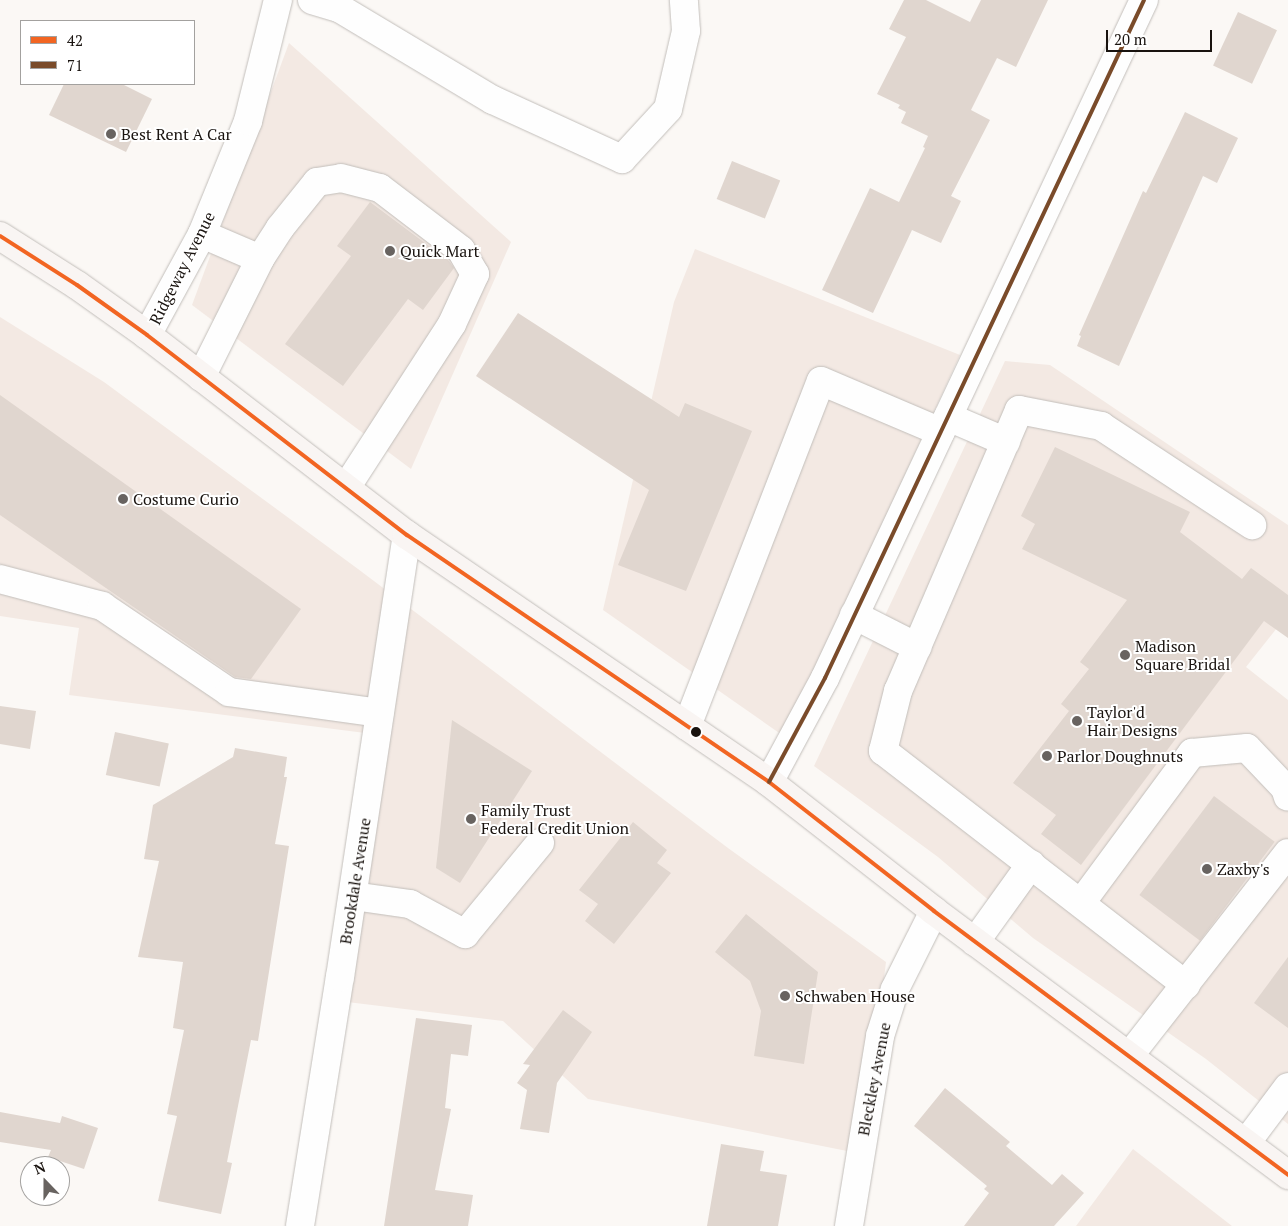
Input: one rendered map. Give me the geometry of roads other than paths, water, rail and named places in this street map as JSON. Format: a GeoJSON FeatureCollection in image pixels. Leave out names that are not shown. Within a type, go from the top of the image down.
{"type":"FeatureCollection","features":[{"type":"Feature","properties":{"kind":"main road"},"geometry":{"type":"LineString","coordinates":[[0,236],[77,285],[147,336],[407,535],[769,782],[934,911],[1288,1175]]}},
{"type":"Feature","properties":{"kind":"street","name":"Ridgeway Avenue"},"geometry":{"type":"LineString","coordinates":[[147,336],[202,234],[248,121],[278,0]]}},
{"type":"Feature","properties":{"kind":"street"},"geometry":{"type":"LineString","coordinates":[[312,0],[339,8],[493,100],[622,159],[668,109],[686,31],[684,0]]}},
{"type":"Feature","properties":{"kind":"street"},"geometry":{"type":"LineString","coordinates":[[769,782],[825,678],[1144,0]]}},
{"type":"Feature","properties":{"kind":"street"},"geometry":{"type":"LineString","coordinates":[[201,377],[260,259],[280,228],[317,182],[341,178],[380,188],[461,250],[475,274],[452,324],[346,488]]}},
{"type":"Feature","properties":{"kind":"street"},"geometry":{"type":"LineString","coordinates":[[202,234],[260,259]]}},
{"type":"Feature","properties":{"kind":"street"},"geometry":{"type":"LineString","coordinates":[[687,726],[821,381],[944,424],[1006,442]]}},
{"type":"Feature","properties":{"kind":"street"},"geometry":{"type":"LineString","coordinates":[[1186,985],[883,751],[898,691],[1019,410],[1100,426],[1252,525]]}},
{"type":"Feature","properties":{"kind":"street","name":"Brookdale Avenue"},"geometry":{"type":"LineString","coordinates":[[300,1226],[353,896],[407,535]]}},
{"type":"Feature","properties":{"kind":"street"},"geometry":{"type":"LineString","coordinates":[[0,579],[102,606],[229,692],[380,713]]}},
{"type":"Feature","properties":{"kind":"street"},"geometry":{"type":"LineString","coordinates":[[854,615],[917,647]]}},
{"type":"Feature","properties":{"kind":"street"},"geometry":{"type":"LineString","coordinates":[[1081,903],[1192,753],[1247,748],[1285,788],[1288,797]]}},
{"type":"Feature","properties":{"kind":"street"},"geometry":{"type":"LineString","coordinates":[[353,896],[410,904],[465,934],[540,843]]}},
{"type":"Feature","properties":{"kind":"street"},"geometry":{"type":"LineString","coordinates":[[1130,1056],[1288,853]]}},
{"type":"Feature","properties":{"kind":"street"},"geometry":{"type":"LineString","coordinates":[[975,942],[1031,864]]}},
{"type":"Feature","properties":{"kind":"street","name":"Bleckley Avenue"},"geometry":{"type":"LineString","coordinates":[[849,1226],[880,1036],[895,989],[934,911]]}},
{"type":"Feature","properties":{"kind":"street"},"geometry":{"type":"LineString","coordinates":[[1246,1143],[1288,1087]]}},
{"type":"Feature","properties":{"kind":"place","name":"Best Rent A Car"},"geometry":{"type":"Point","coordinates":[111,134]}},
{"type":"Feature","properties":{"kind":"place","name":"Quick Mart"},"geometry":{"type":"Point","coordinates":[390,251]}},
{"type":"Feature","properties":{"kind":"place","name":"Costume Curio"},"geometry":{"type":"Point","coordinates":[123,499]}},
{"type":"Feature","properties":{"kind":"place","name":"Madison Square Bridal"},"geometry":{"type":"Point","coordinates":[1125,655]}},
{"type":"Feature","properties":{"kind":"place","name":"Taylor'd Hair Designs"},"geometry":{"type":"Point","coordinates":[1077,721]}},
{"type":"Feature","properties":{"kind":"place","name":"Parlor Doughnuts"},"geometry":{"type":"Point","coordinates":[1047,756]}},
{"type":"Feature","properties":{"kind":"place","name":"Family Trust Federal Credit Union"},"geometry":{"type":"Point","coordinates":[471,819]}},
{"type":"Feature","properties":{"kind":"place","name":"Zaxby's"},"geometry":{"type":"Point","coordinates":[1207,869]}},
{"type":"Feature","properties":{"kind":"place","name":"Schwaben House"},"geometry":{"type":"Point","coordinates":[785,996]}}]}
